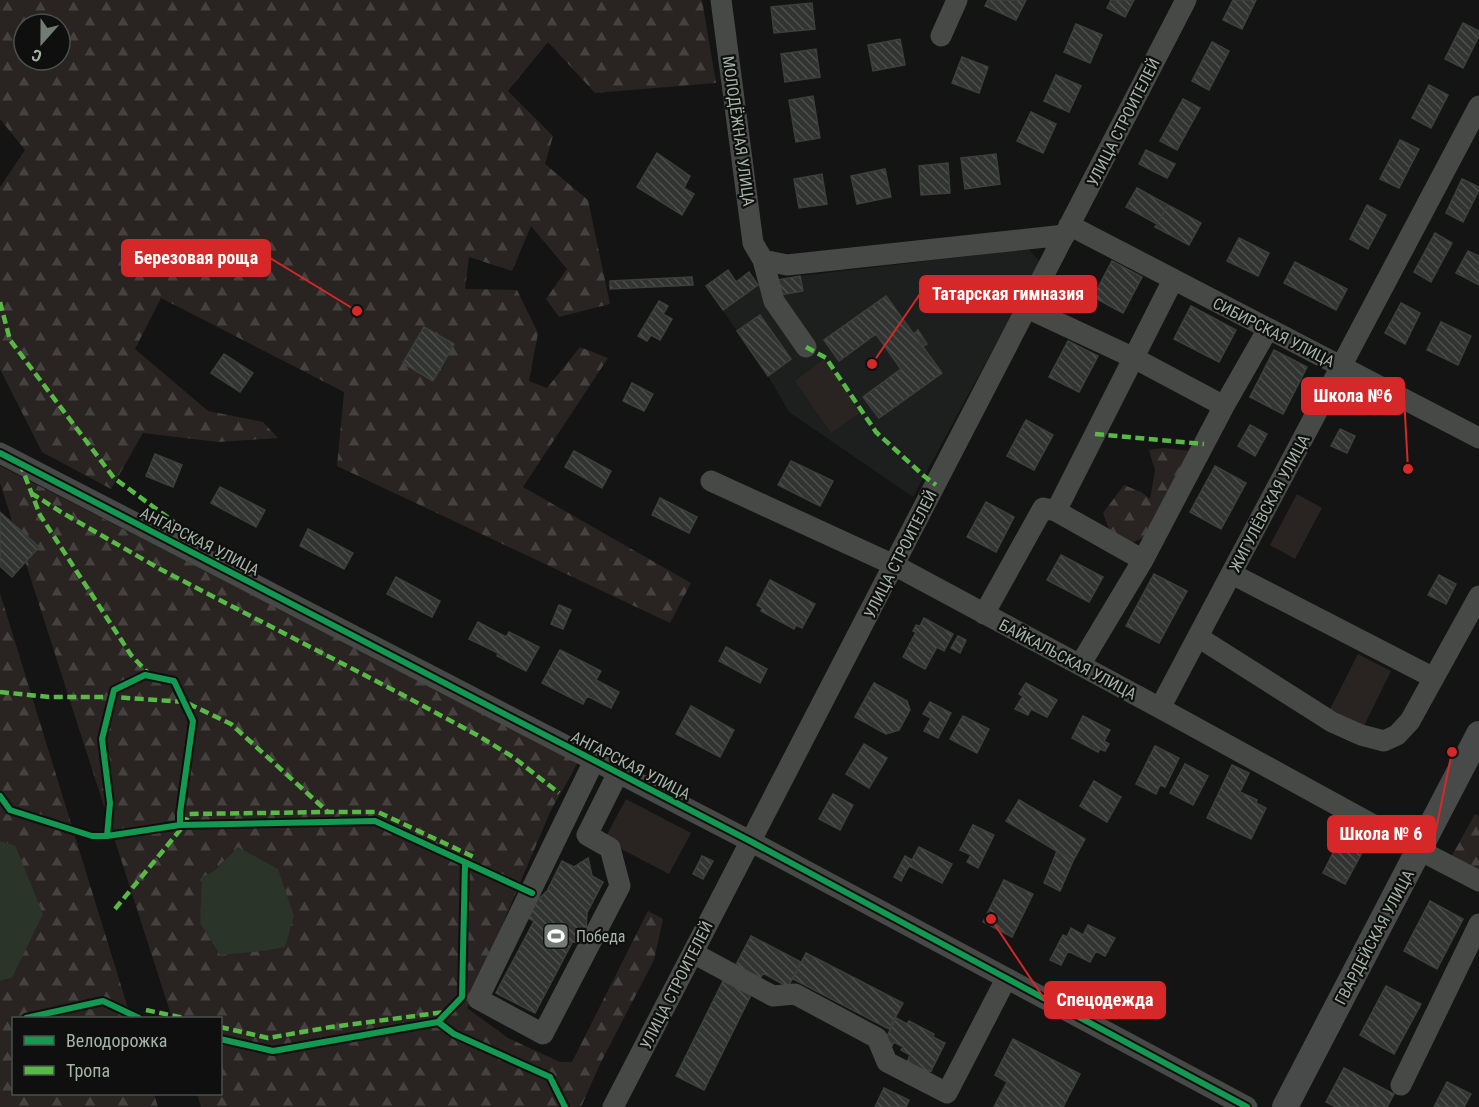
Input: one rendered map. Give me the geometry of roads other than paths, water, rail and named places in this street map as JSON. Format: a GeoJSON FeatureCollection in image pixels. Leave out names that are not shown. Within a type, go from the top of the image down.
{"type":"FeatureCollection","features":[{"type":"Feature","properties":{"kind":"main road","name":"ГВАРДЕЙСКАЯ УЛИЦА"},"geometry":{"type":"LineString","coordinates":[[1285,1107],[1479,735]]}},
{"type":"Feature","properties":{"kind":"street","name":"МОЛОДЁЖНАЯ УЛИЦА"},"geometry":{"type":"LineString","coordinates":[[721,0],[753,243],[763,260],[774,300],[806,347]]}},
{"type":"Feature","properties":{"kind":"street"},"geometry":{"type":"LineString","coordinates":[[941,36],[957,0]]}},
{"type":"Feature","properties":{"kind":"street","name":"УЛИЦА СТРОИТЕЛЕЙ"},"geometry":{"type":"LineString","coordinates":[[613,1107],[1186,0]]}},
{"type":"Feature","properties":{"kind":"street","name":"ЖИГУЛЁВСКАЯ УЛИЦА"},"geometry":{"type":"LineString","coordinates":[[1160,708],[1479,106]]}},
{"type":"Feature","properties":{"kind":"street"},"geometry":{"type":"LineString","coordinates":[[763,260],[787,265],[1067,230]]}},
{"type":"Feature","properties":{"kind":"street","name":"СИБИРСКАЯ УЛИЦА"},"geometry":{"type":"LineString","coordinates":[[1067,230],[1173,280],[1479,438]]}},
{"type":"Feature","properties":{"kind":"street"},"geometry":{"type":"LineString","coordinates":[[1056,511],[1173,280]]}},
{"type":"Feature","properties":{"kind":"street"},"geometry":{"type":"LineString","coordinates":[[1027,308],[1134,358],[1224,406]]}},
{"type":"Feature","properties":{"kind":"street"},"geometry":{"type":"LineString","coordinates":[[1080,665],[1143,560],[1224,406],[1268,329]]}},
{"type":"Feature","properties":{"kind":"street","name":"АНГАРСКАЯ УЛИЦА"},"geometry":{"type":"LineString","coordinates":[[0,453],[750,841],[1247,1107]]}},
{"type":"Feature","properties":{"kind":"street","name":"БАЙКАЛЬСКАЯ УЛИЦА"},"geometry":{"type":"LineString","coordinates":[[711,481],[894,566],[1479,881]]}},
{"type":"Feature","properties":{"kind":"street"},"geometry":{"type":"LineString","coordinates":[[984,614],[1043,508],[1056,511],[1143,560]]}},
{"type":"Feature","properties":{"kind":"street"},"geometry":{"type":"LineString","coordinates":[[1232,574],[1434,678]]}},
{"type":"Feature","properties":{"kind":"street"},"geometry":{"type":"LineString","coordinates":[[1198,637],[1332,722],[1361,735],[1384,741],[1397,735],[1410,721],[1479,596]]}},
{"type":"Feature","properties":{"kind":"street"},"geometry":{"type":"LineString","coordinates":[[594,760],[478,999],[543,1034],[620,886],[610,848],[587,835],[618,773]]}},
{"type":"Feature","properties":{"kind":"street"},"geometry":{"type":"LineString","coordinates":[[1401,1085],[1479,924]]}},
{"type":"Feature","properties":{"kind":"street"},"geometry":{"type":"LineString","coordinates":[[693,953],[773,996],[795,994],[877,1038],[887,1062],[947,1100],[1006,979]]}},
{"type":"Feature","properties":{"kind":"place","name":"Березовая роща"},"geometry":{"type":"Point","coordinates":[357,311]}},
{"type":"Feature","properties":{"kind":"place","name":"Татарская гимназия"},"geometry":{"type":"Point","coordinates":[872,364]}},
{"type":"Feature","properties":{"kind":"place","name":"Школа №6"},"geometry":{"type":"Point","coordinates":[1408,469]}},
{"type":"Feature","properties":{"kind":"place","name":"Школа № 6"},"geometry":{"type":"Point","coordinates":[1452,752]}},
{"type":"Feature","properties":{"kind":"place","name":"Спецодежда"},"geometry":{"type":"Point","coordinates":[991,919]}},
{"type":"Feature","properties":{"kind":"place","name":"Победа"},"geometry":{"type":"Point","coordinates":[556,936]}}]}
